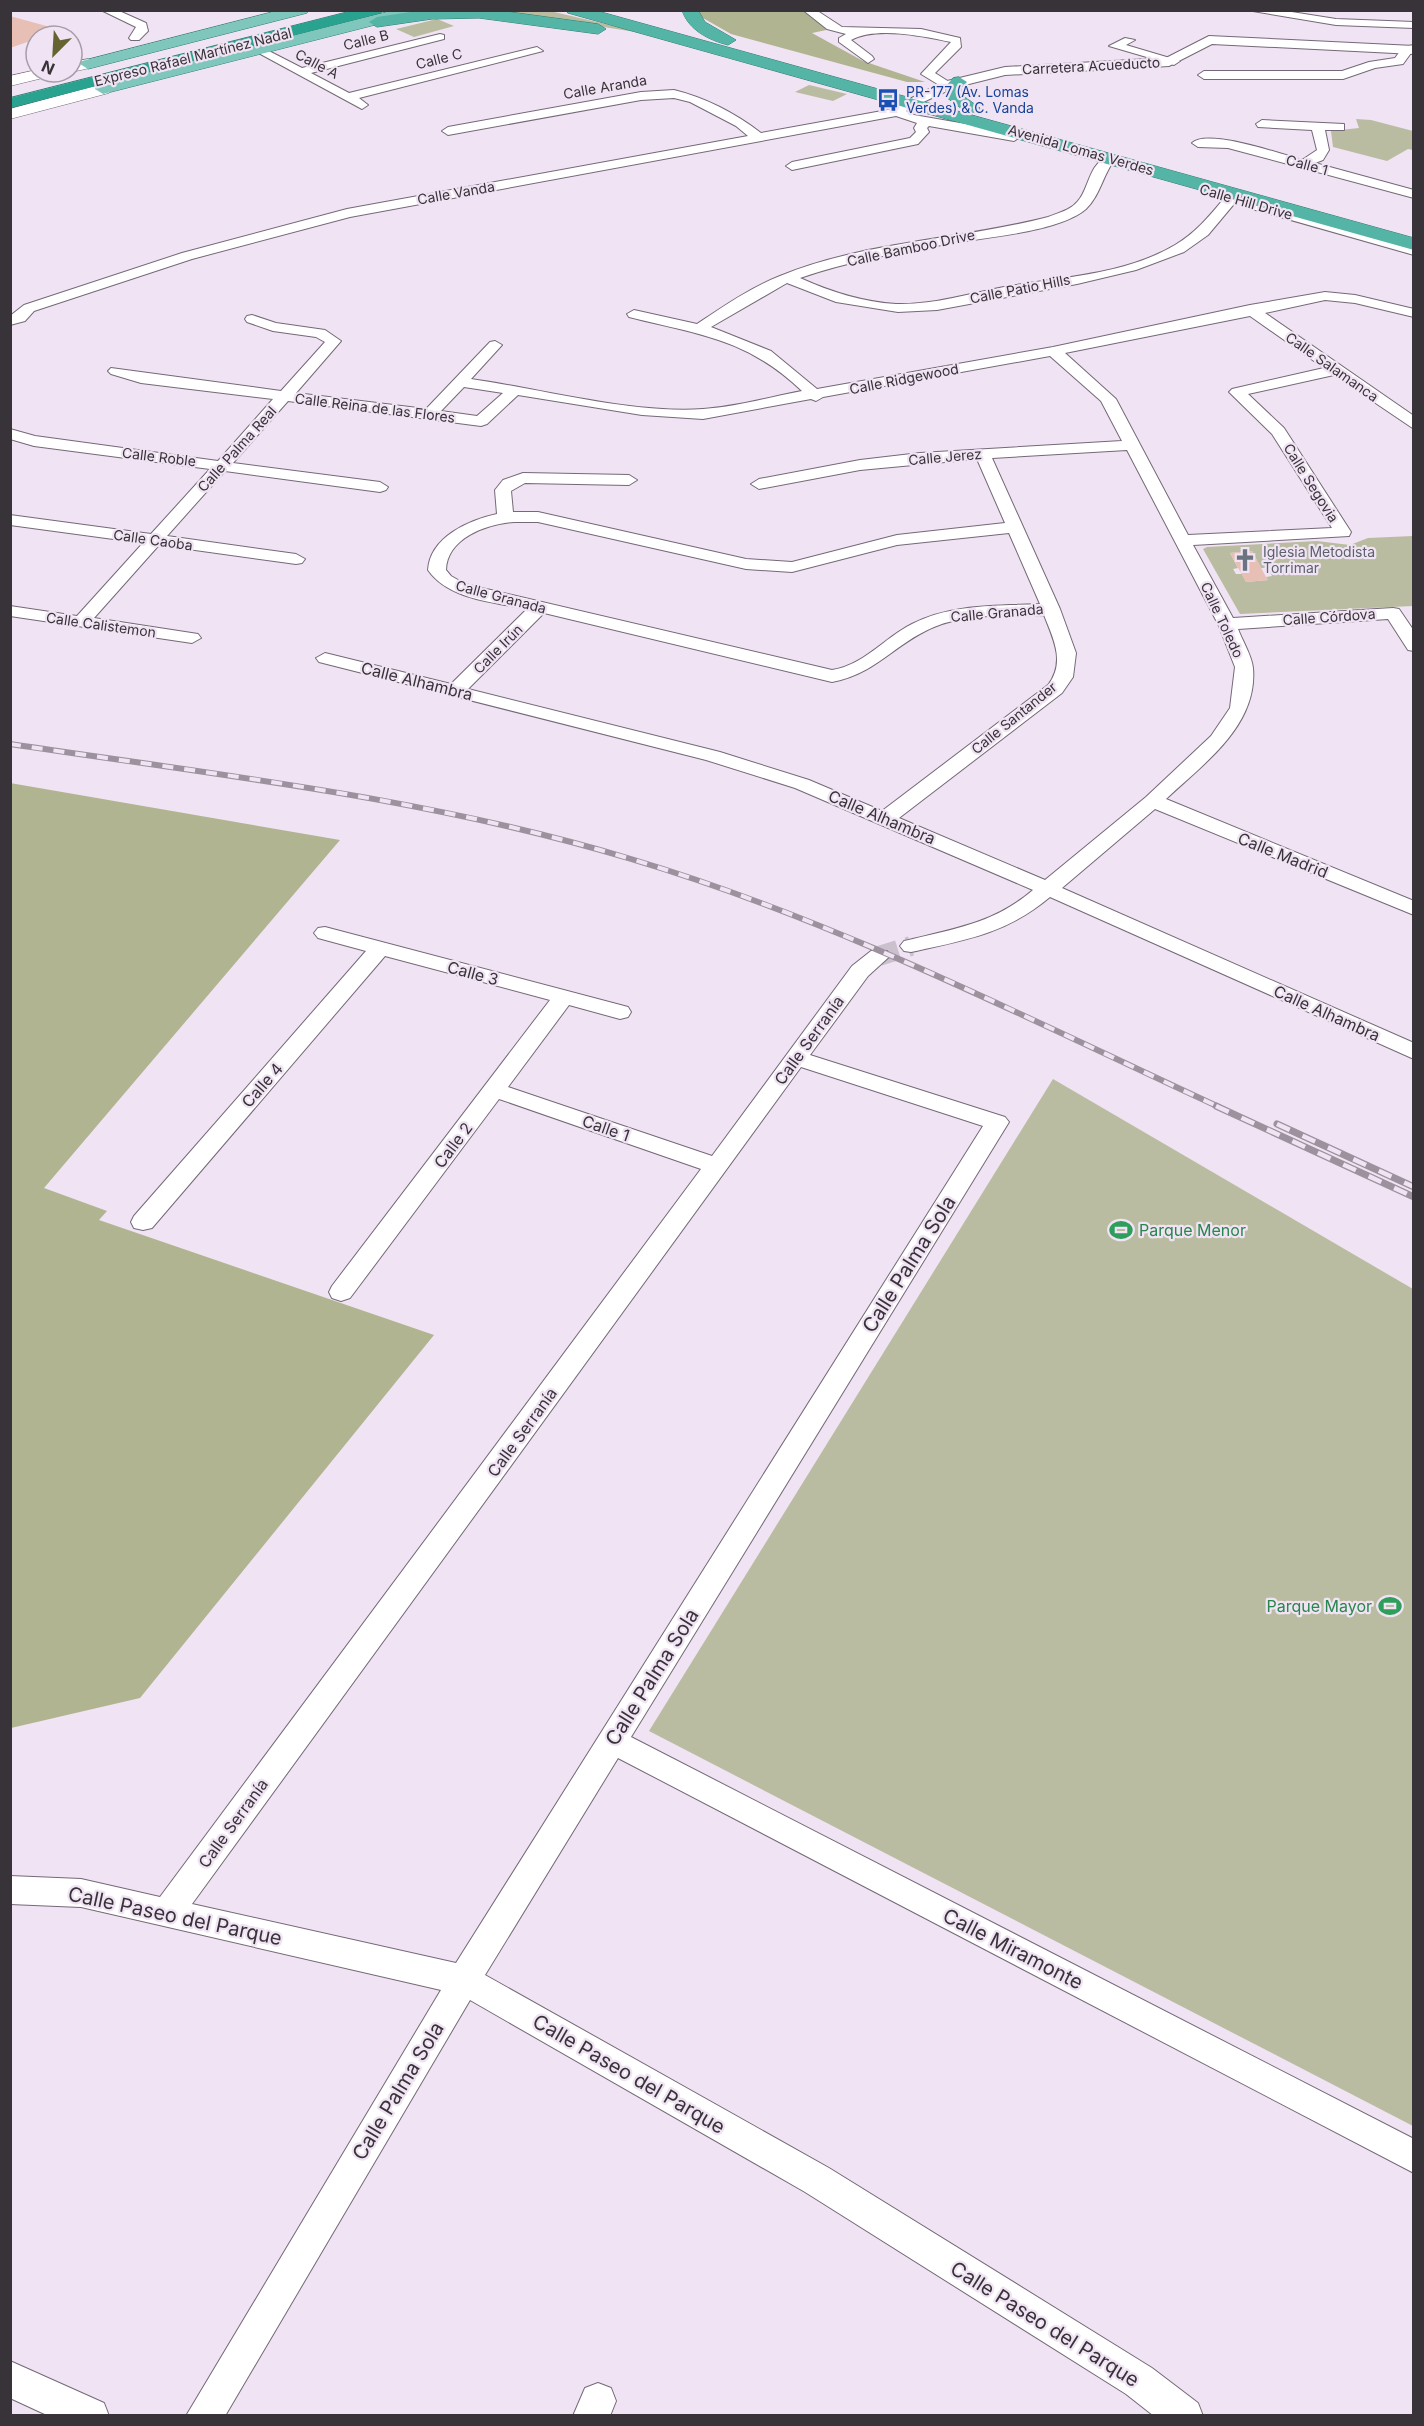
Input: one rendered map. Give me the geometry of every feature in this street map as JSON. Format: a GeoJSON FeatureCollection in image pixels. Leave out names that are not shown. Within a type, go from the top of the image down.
{"type":"FeatureCollection","features":[{"type":"Feature","properties":{"kind":"highway","name":"Expreso Rafael Martínez Nadal"},"geometry":{"type":"LineString","coordinates":[[10,93],[344,10]]}},
{"type":"Feature","properties":{"kind":"highway","name":"Avenida Lomas Verdes"},"geometry":{"type":"LineString","coordinates":[[574,10],[629,14],[728,40],[1413,244]]}},
{"type":"Feature","properties":{"kind":"highway"},"geometry":{"type":"LineString","coordinates":[[690,10],[692,19],[699,25],[728,40]]}},
{"type":"Feature","properties":{"kind":"highway"},"geometry":{"type":"LineString","coordinates":[[376,16],[449,13],[500,14],[634,35],[751,58]]}},
{"type":"Feature","properties":{"kind":"highway","name":"Avenida Lomas Verdes"},"geometry":{"type":"LineString","coordinates":[[629,14],[751,58],[919,98],[972,108],[1413,235]]}},
{"type":"Feature","properties":{"kind":"highway","name":"Expreso Rafael Martínez Nadal"},"geometry":{"type":"LineString","coordinates":[[10,103],[376,16]]}},
{"type":"Feature","properties":{"kind":"highway"},"geometry":{"type":"LineString","coordinates":[[953,83],[954,97],[972,108]]}},
{"type":"Feature","properties":{"kind":"main road"},"geometry":{"type":"LineString","coordinates":[[209,33],[240,20],[251,10]]}},
{"type":"Feature","properties":{"kind":"main road"},"geometry":{"type":"LineString","coordinates":[[84,64],[142,43],[209,33],[301,10]]}},
{"type":"Feature","properties":{"kind":"main road"},"geometry":{"type":"LineString","coordinates":[[10,112],[259,50],[376,16],[416,10]]}},
{"type":"Feature","properties":{"kind":"street"},"geometry":{"type":"LineString","coordinates":[[106,10],[142,25],[142,43]]}},
{"type":"Feature","properties":{"kind":"street"},"geometry":{"type":"LineString","coordinates":[[808,10],[831,27],[859,31],[921,32],[956,40],[957,45],[927,74],[953,83]]}},
{"type":"Feature","properties":{"kind":"street"},"geometry":{"type":"LineString","coordinates":[[1252,10],[1336,22],[1413,25]]}},
{"type":"Feature","properties":{"kind":"street"},"geometry":{"type":"LineString","coordinates":[[1203,75],[1343,75],[1373,65],[1399,61],[1408,50],[1387,24]]}},
{"type":"Feature","properties":{"kind":"street"},"geometry":{"type":"LineString","coordinates":[[859,31],[843,40],[868,59]]}},
{"type":"Feature","properties":{"kind":"street","name":"Calle B"},"geometry":{"type":"LineString","coordinates":[[300,72],[440,37]]}},
{"type":"Feature","properties":{"kind":"street","name":"Carretera Acueducto"},"geometry":{"type":"LineString","coordinates":[[919,98],[953,83],[1005,71],[1144,65],[1174,61],[1198,43],[1216,39],[1408,50]]}},
{"type":"Feature","properties":{"kind":"street"},"geometry":{"type":"LineString","coordinates":[[1129,40],[1116,45],[1174,61]]}},
{"type":"Feature","properties":{"kind":"street","name":"Calle A"},"geometry":{"type":"LineString","coordinates":[[259,50],[362,105]]}},
{"type":"Feature","properties":{"kind":"street","name":"Calle C"},"geometry":{"type":"LineString","coordinates":[[349,97],[537,51]]}},
{"type":"Feature","properties":{"kind":"street","name":"Calle Aranda"},"geometry":{"type":"LineString","coordinates":[[448,131],[664,89],[694,99],[740,123],[758,137]]}},
{"type":"Feature","properties":{"kind":"street","name":"Calle Vanda"},"geometry":{"type":"LineString","coordinates":[[10,321],[20,318],[29,308],[120,278],[239,241],[323,222],[347,213],[897,112],[919,98]]}},
{"type":"Feature","properties":{"kind":"street"},"geometry":{"type":"LineString","coordinates":[[897,112],[930,125],[986,130],[1056,149]]}},
{"type":"Feature","properties":{"kind":"street"},"geometry":{"type":"LineString","coordinates":[[1262,124],[1340,127]]}},
{"type":"Feature","properties":{"kind":"street"},"geometry":{"type":"LineString","coordinates":[[792,166],[901,145],[914,141],[930,125]]}},
{"type":"Feature","properties":{"kind":"street"},"geometry":{"type":"LineString","coordinates":[[1304,164],[1318,157],[1323,150],[1318,126]]}},
{"type":"Feature","properties":{"kind":"street","name":"Calle 1"},"geometry":{"type":"LineString","coordinates":[[1198,143],[1228,144],[1413,194]]}},
{"type":"Feature","properties":{"kind":"street","name":"Calle Hill Drive"},"geometry":{"type":"LineString","coordinates":[[1079,155],[1413,251]]}},
{"type":"Feature","properties":{"kind":"street","name":"Calle Bamboo Drive"},"geometry":{"type":"LineString","coordinates":[[700,328],[747,297],[788,278],[866,256],[1057,217],[1078,208],[1088,199],[1101,166],[1107,162]]}},
{"type":"Feature","properties":{"kind":"street","name":"Calle Patio Hills"},"geometry":{"type":"LineString","coordinates":[[788,278],[824,295],[851,303],[899,308],[932,305],[1103,273],[1148,261],[1198,236],[1232,198]]}},
{"type":"Feature","properties":{"kind":"street","name":"Calle Ridgewood"},"geometry":{"type":"LineString","coordinates":[[516,389],[660,414],[703,414],[816,396],[1053,351],[1250,309],[1324,296],[1355,299],[1413,313]]}},
{"type":"Feature","properties":{"kind":"street","name":"Calle Salamanca"},"geometry":{"type":"LineString","coordinates":[[1250,309],[1413,424]]}},
{"type":"Feature","properties":{"kind":"street"},"geometry":{"type":"LineString","coordinates":[[634,314],[700,328],[735,339],[768,355],[816,396]]}},
{"type":"Feature","properties":{"kind":"street","name":"Calle Palma Real"},"geometry":{"type":"LineString","coordinates":[[81,622],[334,341],[320,333],[273,327],[252,319]]}},
{"type":"Feature","properties":{"kind":"street"},"geometry":{"type":"LineString","coordinates":[[430,414],[495,345]]}},
{"type":"Feature","properties":{"kind":"street","name":"Calle Toledo"},"geometry":{"type":"LineString","coordinates":[[911,946],[978,931],[1020,912],[1153,801],[1218,740],[1239,708],[1244,667],[1227,624],[1133,445],[1102,392],[1053,351]]}},
{"type":"Feature","properties":{"kind":"street","name":"Calle Segovia"},"geometry":{"type":"LineString","coordinates":[[1183,540],[1343,532],[1278,431],[1237,392],[1335,370]]}},
{"type":"Feature","properties":{"kind":"street","name":"Calle Reina de las Flores"},"geometry":{"type":"LineString","coordinates":[[116,371],[141,378],[481,421],[516,389]]}},
{"type":"Feature","properties":{"kind":"street"},"geometry":{"type":"LineString","coordinates":[[460,382],[516,389]]}},
{"type":"Feature","properties":{"kind":"street"},"geometry":{"type":"LineString","coordinates":[[1395,410],[1413,408]]}},
{"type":"Feature","properties":{"kind":"street","name":"Calle Roble"},"geometry":{"type":"LineString","coordinates":[[10,434],[34,441],[380,487]]}},
{"type":"Feature","properties":{"kind":"street","name":"Calle Jerez"},"geometry":{"type":"LineString","coordinates":[[759,484],[860,465],[982,453],[1133,445]]}},
{"type":"Feature","properties":{"kind":"street","name":"Calle Santander"},"geometry":{"type":"LineString","coordinates":[[886,818],[1055,689],[1064,676],[1067,653],[1051,609],[982,453]]}},
{"type":"Feature","properties":{"kind":"street"},"geometry":{"type":"LineString","coordinates":[[505,516],[503,490],[509,483],[523,478],[629,480]]}},
{"type":"Feature","properties":{"kind":"street","name":"Calle Granada"},"geometry":{"type":"LineString","coordinates":[[1013,527],[897,540],[792,567],[746,564],[538,517],[505,516],[484,521],[462,532],[441,552],[437,570],[445,580],[459,588],[832,676],[857,669],[907,633],[927,623],[947,617],[1051,609]]}},
{"type":"Feature","properties":{"kind":"street","name":"Calle Caoba"},"geometry":{"type":"LineString","coordinates":[[10,520],[296,559]]}},
{"type":"Feature","properties":{"kind":"street","name":"Calle Irún"},"geometry":{"type":"LineString","coordinates":[[456,690],[539,608]]}},
{"type":"Feature","properties":{"kind":"street","name":"Calle Calistemon"},"geometry":{"type":"LineString","coordinates":[[10,611],[192,638]]}},
{"type":"Feature","properties":{"kind":"street","name":"Calle Córdova"},"geometry":{"type":"LineString","coordinates":[[1227,624],[1393,613],[1413,646]]}},
{"type":"Feature","properties":{"kind":"street","name":"Calle Alhambra"},"geometry":{"type":"LineString","coordinates":[[325,658],[713,756],[802,784],[1048,889],[1413,1052]]}},
{"type":"Feature","properties":{"kind":"street","name":"Calle Madrid"},"geometry":{"type":"LineString","coordinates":[[1153,801],[1413,909]]}},
{"type":"Feature","properties":{"kind":"street","name":"Calle 3"},"geometry":{"type":"LineString","coordinates":[[325,933],[620,1012]]}},
{"type":"Feature","properties":{"kind":"street","name":"Calle 4"},"geometry":{"type":"LineString","coordinates":[[143,1222],[381,948]]}},
{"type":"Feature","properties":{"kind":"street","name":"Calle Serranía"},"geometry":{"type":"LineString","coordinates":[[168,1911],[860,971],[879,956]]}},
{"type":"Feature","properties":{"kind":"street","name":"Calle 2"},"geometry":{"type":"LineString","coordinates":[[341,1292],[564,998]]}},
{"type":"Feature","properties":{"kind":"street","name":"Calle Palma Sola"},"geometry":{"type":"LineString","coordinates":[[204,2415],[464,1980],[997,1122],[796,1058]]}},
{"type":"Feature","properties":{"kind":"street","name":"Calle 1"},"geometry":{"type":"LineString","coordinates":[[495,1090],[717,1166]]}},
{"type":"Feature","properties":{"kind":"street","name":"Calle Miramonte"},"geometry":{"type":"LineString","coordinates":[[612,1741],[1413,2157]]}},
{"type":"Feature","properties":{"kind":"street","name":"Calle Paseo del Parque"},"geometry":{"type":"LineString","coordinates":[[10,1890],[81,1893],[464,1980],[817,2180],[1139,2381],[1185,2415]]}},
{"type":"Feature","properties":{"kind":"street"},"geometry":{"type":"LineString","coordinates":[[10,2379],[91,2415]]}},
{"type":"Feature","properties":{"kind":"green space"},"geometry":{"type":"Polygon","coordinates":[[[426,10],[550,11],[648,34],[553,19],[426,10]]]}},
{"type":"Feature","properties":{"kind":"green space"},"geometry":{"type":"Polygon","coordinates":[[[696,11],[804,11],[831,29],[812,33],[863,61],[925,82],[907,82],[731,34],[703,18],[696,11]]]}},
{"type":"Feature","properties":{"kind":"green space"},"geometry":{"type":"Polygon","coordinates":[[[437,19],[454,26],[414,37],[396,29],[437,19]]]}},
{"type":"Feature","properties":{"kind":"green space"},"geometry":{"type":"Polygon","coordinates":[[[809,85],[847,94],[833,101],[795,92],[809,85]]]}},
{"type":"Feature","properties":{"kind":"green space"},"geometry":{"type":"Polygon","coordinates":[[[1356,119],[1371,120],[1413,131],[1413,150],[1408,149],[1387,161],[1333,147],[1331,131],[1359,128],[1356,119]]]}},
{"type":"Feature","properties":{"kind":"green space"},"geometry":{"type":"Polygon","coordinates":[[[1413,536],[1413,606],[1240,614],[1203,549],[1317,541],[1350,545],[1368,538],[1413,536]],[[1252,551],[1230,553],[1238,568],[1233,569],[1236,574],[1242,574],[1246,582],[1268,580],[1266,577],[1272,576],[1268,568],[1261,568],[1252,551]]]}},
{"type":"Feature","properties":{"kind":"green space"},"geometry":{"type":"Polygon","coordinates":[[[10,783],[340,840],[44,1188],[107,1211],[99,1220],[434,1335],[140,1698],[11,1728],[10,783]]]}},
{"type":"Feature","properties":{"kind":"green space"},"geometry":{"type":"Polygon","coordinates":[[[1053,1079],[1413,1289],[1413,2126],[649,1731],[1053,1079]]]}},
{"type":"Feature","properties":{"kind":"building"},"geometry":{"type":"Polygon","coordinates":[[[10,16],[39,24],[24,24],[24,43],[10,48],[10,16]]]}},
{"type":"Feature","properties":{"kind":"building","name":"Iglesia Metodista Torrimar"},"geometry":{"type":"Polygon","coordinates":[[[1252,551],[1268,580],[1246,582],[1230,553],[1252,551]]]}},
{"type":"Feature","properties":{"kind":"tunnel"},"geometry":{"type":"LineString","coordinates":[[879,956],[911,946]]}},
{"type":"Feature","properties":{"kind":"railway"},"geometry":{"type":"LineString","coordinates":[[10,744],[245,778],[401,804],[555,838],[631,859],[782,911],[930,972],[1219,1107]]}},
{"type":"Feature","properties":{"kind":"railway"},"geometry":{"type":"LineString","coordinates":[[1216,1106],[1414,1197]]}},
{"type":"Feature","properties":{"kind":"railway"},"geometry":{"type":"LineString","coordinates":[[1277,1124],[1414,1187]]}},
{"type":"Feature","properties":{"kind":"place","name":"PR-177 (Av. Lomas Verdes) & C. Vanda"},"geometry":{"type":"Point","coordinates":[888,100]}},
{"type":"Feature","properties":{"kind":"place","name":"Iglesia Metodista Torrimar"},"geometry":{"type":"Point","coordinates":[1245,560]}},
{"type":"Feature","properties":{"kind":"place","name":"Parque Menor"},"geometry":{"type":"Point","coordinates":[1121,1230]}},
{"type":"Feature","properties":{"kind":"place","name":"Parque Mayor"},"geometry":{"type":"Point","coordinates":[1390,1606]}}]}
